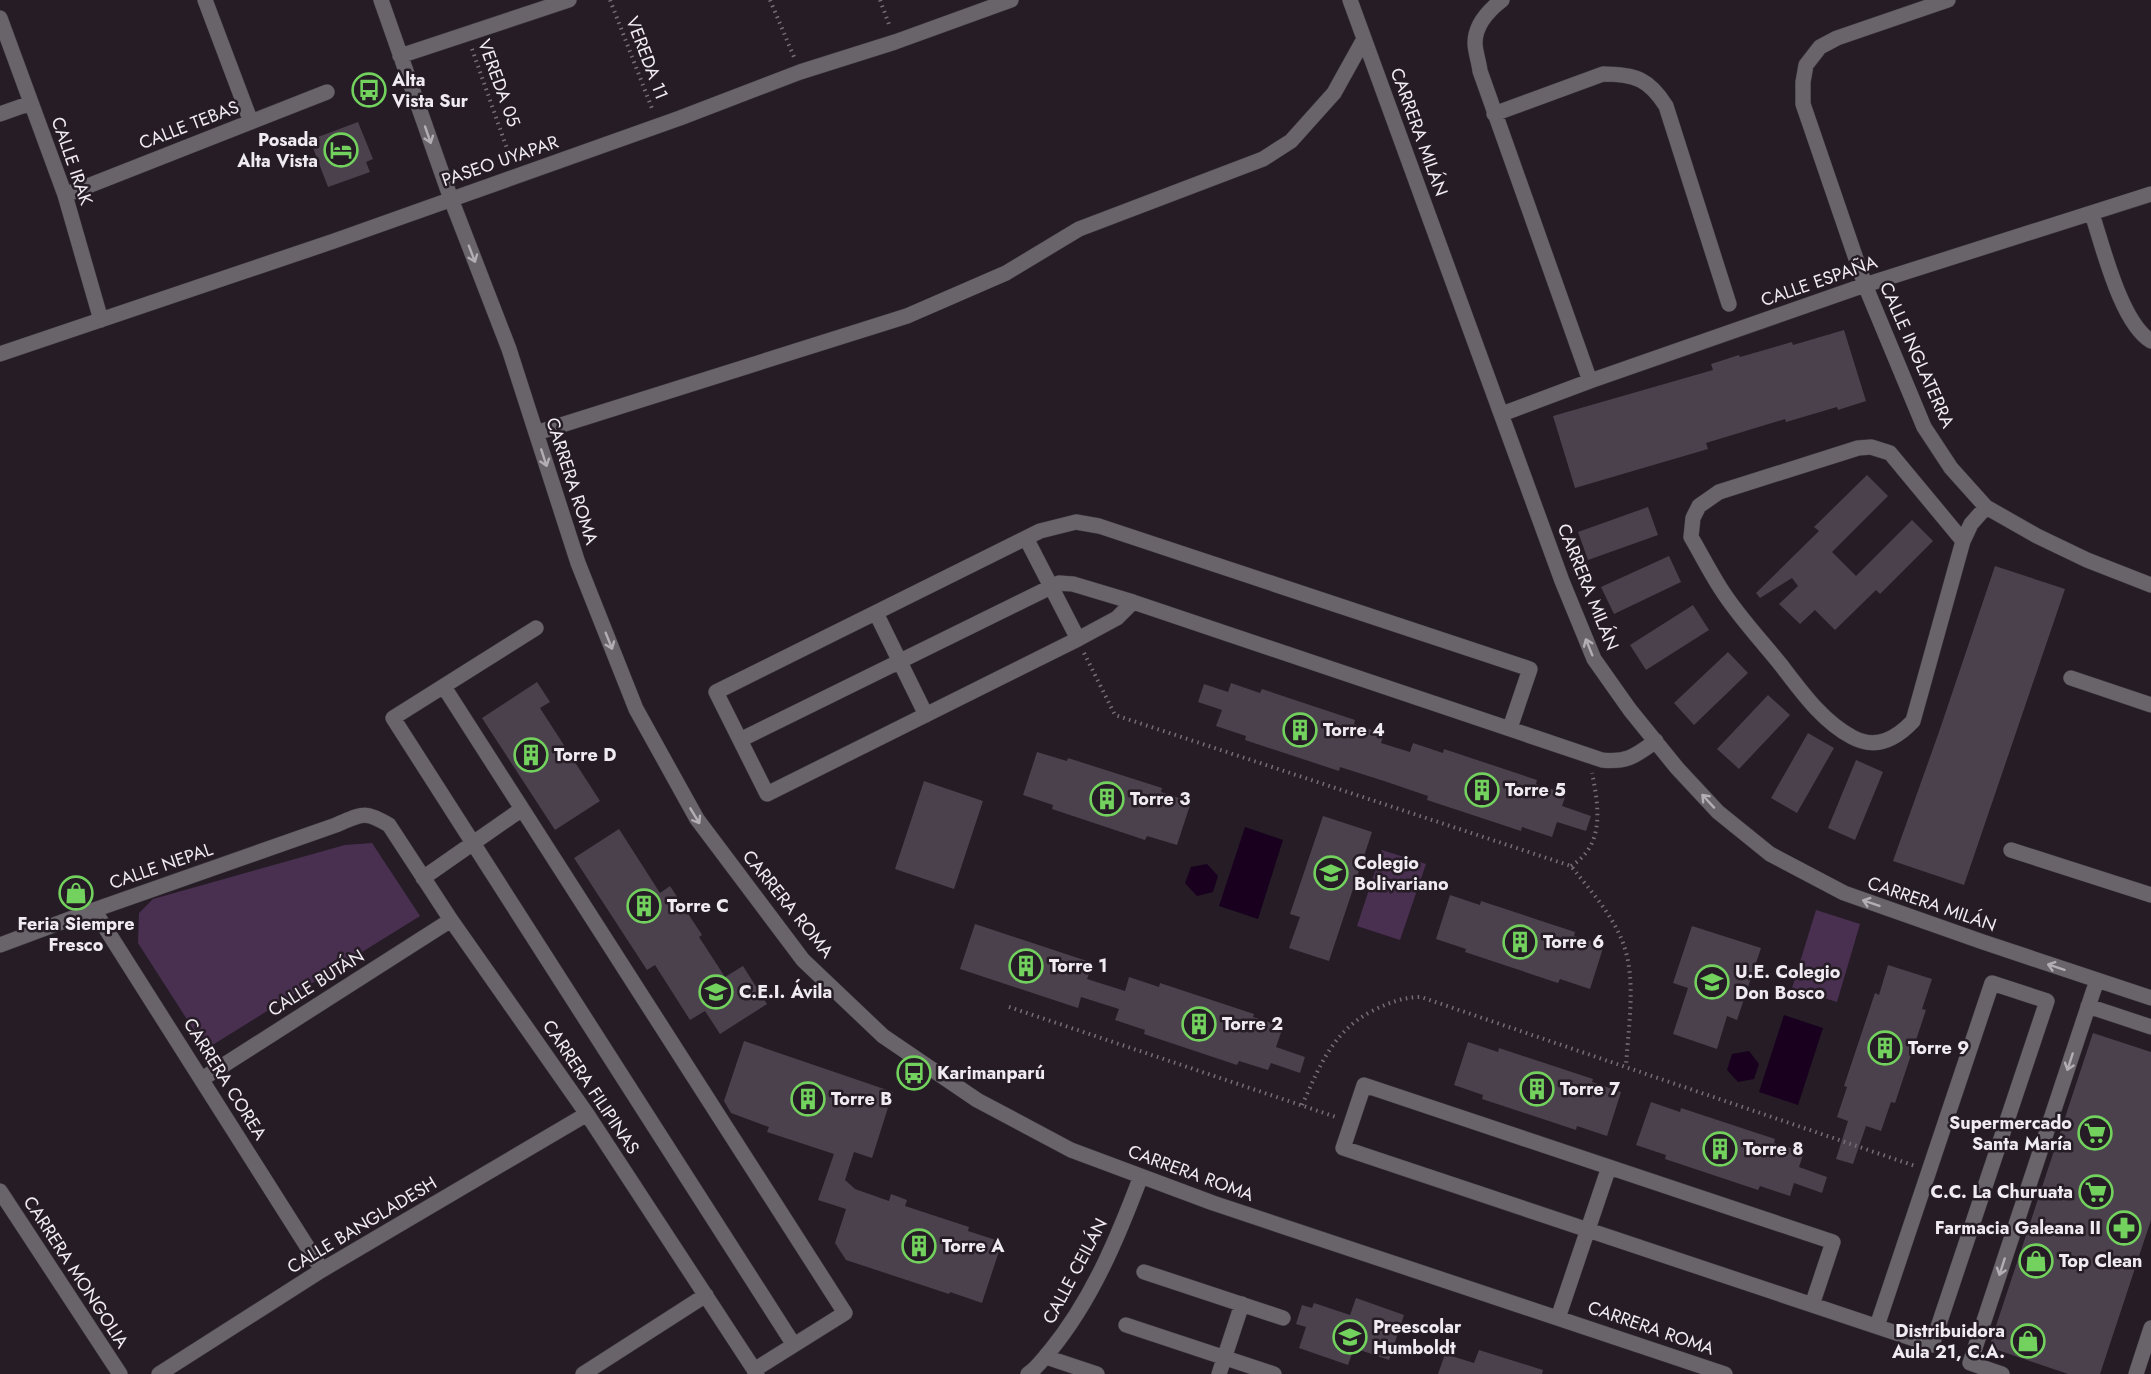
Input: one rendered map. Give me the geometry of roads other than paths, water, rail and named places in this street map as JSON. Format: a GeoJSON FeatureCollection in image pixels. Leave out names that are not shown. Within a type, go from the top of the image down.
{"type":"FeatureCollection","features":[{"type":"Feature","properties":{"kind":"street"},"geometry":{"type":"LineString","coordinates":[[206,0],[251,122]]}},
{"type":"Feature","properties":{"kind":"street","name":"CARRERA ROMA"},"geometry":{"type":"LineString","coordinates":[[381,0],[451,199],[509,349],[578,563],[636,709],[696,819],[803,960],[883,1036],[977,1100],[1071,1150],[1213,1203],[1725,1374]]}},
{"type":"Feature","properties":{"kind":"street"},"geometry":{"type":"LineString","coordinates":[[400,56],[467,34],[540,5],[569,0]]}},
{"type":"Feature","properties":{"kind":"street","name":"CARRERA MILÁN"},"geometry":{"type":"LineString","coordinates":[[1350,0],[1503,414],[1562,581],[1594,659],[1630,710],[1718,812],[1770,854],[1844,893],[2151,998]]}},
{"type":"Feature","properties":{"kind":"street"},"geometry":{"type":"LineString","coordinates":[[1502,0],[1490,10],[1480,24],[1475,43],[1480,71],[1590,381]]}},
{"type":"Feature","properties":{"kind":"street","name":"CALLE INGLATERRA"},"geometry":{"type":"LineString","coordinates":[[1948,0],[1837,38],[1820,47],[1806,65],[1803,104],[1865,285],[1924,427],[1951,468],[1986,507],[2037,536],[2087,560],[2151,585]]}},
{"type":"Feature","properties":{"kind":"street","name":"PASEO UYAPAR"},"geometry":{"type":"LineString","coordinates":[[0,354],[517,176],[800,72],[895,42],[1004,1]]}},
{"type":"Feature","properties":{"kind":"street","name":"CALLE IRAK"},"geometry":{"type":"LineString","coordinates":[[0,18],[65,195],[101,320]]}},
{"type":"Feature","properties":{"kind":"street"},"geometry":{"type":"LineString","coordinates":[[536,433],[907,316],[1006,273],[1078,229],[1263,159],[1292,141],[1334,93],[1364,39]]}},
{"type":"Feature","properties":{"kind":"street"},"geometry":{"type":"LineString","coordinates":[[1494,114],[1603,74],[1622,74],[1639,79],[1656,90],[1666,106],[1729,304]]}},
{"type":"Feature","properties":{"kind":"street","name":"CALLE TEBAS"},"geometry":{"type":"LineString","coordinates":[[65,195],[327,92]]}},
{"type":"Feature","properties":{"kind":"street"},"geometry":{"type":"LineString","coordinates":[[0,114],[31,103]]}},
{"type":"Feature","properties":{"kind":"street","name":"CALLE ESPAÑA"},"geometry":{"type":"LineString","coordinates":[[1503,414],[1590,381],[1865,285],[2151,194]]}},
{"type":"Feature","properties":{"kind":"street"},"geometry":{"type":"LineString","coordinates":[[2092,214],[2123,304],[2144,337],[2151,341]]}},
{"type":"Feature","properties":{"kind":"street"},"geometry":{"type":"LineString","coordinates":[[1963,541],[1890,453],[1871,447],[1858,448],[1719,492],[1699,506],[1690,527],[1691,537],[1721,590],[1813,706],[1853,738],[1877,742],[1890,740],[1901,734],[1913,721],[1963,541],[1971,524],[1986,507]]}},
{"type":"Feature","properties":{"kind":"street"},"geometry":{"type":"LineString","coordinates":[[1133,602],[1117,618],[1078,639],[767,794],[716,692],[1026,538],[1064,524],[1086,522],[1530,669],[1510,728]]}},
{"type":"Feature","properties":{"kind":"street"},"geometry":{"type":"LineString","coordinates":[[1026,538],[1078,639]]}},
{"type":"Feature","properties":{"kind":"street"},"geometry":{"type":"LineString","coordinates":[[740,740],[1051,586],[1072,584],[1133,602],[1602,760],[1630,759],[1656,741]]}},
{"type":"Feature","properties":{"kind":"street"},"geometry":{"type":"LineString","coordinates":[[876,612],[926,715]]}},
{"type":"Feature","properties":{"kind":"street"},"geometry":{"type":"LineString","coordinates":[[537,628],[393,718],[794,1345]]}},
{"type":"Feature","properties":{"kind":"street"},"geometry":{"type":"LineString","coordinates":[[2071,678],[2151,705]]}},
{"type":"Feature","properties":{"kind":"street"},"geometry":{"type":"LineString","coordinates":[[444,687],[845,1313],[755,1372]]}},
{"type":"Feature","properties":{"kind":"street"},"geometry":{"type":"LineString","coordinates":[[423,878],[522,809]]}},
{"type":"Feature","properties":{"kind":"street","name":"CALLE NEPAL"},"geometry":{"type":"LineString","coordinates":[[0,945],[360,815],[373,816],[389,825]]}},
{"type":"Feature","properties":{"kind":"street","name":"CARRERA FILIPINAS"},"geometry":{"type":"LineString","coordinates":[[389,825],[451,920],[587,1114],[755,1372]]}},
{"type":"Feature","properties":{"kind":"street"},"geometry":{"type":"LineString","coordinates":[[2011,850],[2151,895]]}},
{"type":"Feature","properties":{"kind":"street","name":"CARRERA COREA"},"geometry":{"type":"LineString","coordinates":[[94,910],[322,1270]]}},
{"type":"Feature","properties":{"kind":"street","name":"CALLE BUTÁN"},"geometry":{"type":"LineString","coordinates":[[202,1079],[451,920]]}},
{"type":"Feature","properties":{"kind":"street"},"geometry":{"type":"LineString","coordinates":[[1999,1374],[1970,1363],[2097,980]]}},
{"type":"Feature","properties":{"kind":"street"},"geometry":{"type":"LineString","coordinates":[[1812,1305],[1833,1242],[1364,1085],[1343,1148],[1812,1305],[1877,1326],[1932,1345],[2047,1001],[1992,982],[1877,1326]]}},
{"type":"Feature","properties":{"kind":"street"},"geometry":{"type":"LineString","coordinates":[[2088,1006],[2151,1027]]}},
{"type":"Feature","properties":{"kind":"street","name":"CALLE BANGLADESH"},"geometry":{"type":"LineString","coordinates":[[159,1374],[322,1270],[587,1114]]}},
{"type":"Feature","properties":{"kind":"street"},"geometry":{"type":"LineString","coordinates":[[1558,1318],[1609,1167]]}},
{"type":"Feature","properties":{"kind":"street","name":"CALLE CEILÁN"},"geometry":{"type":"LineString","coordinates":[[1028,1374],[1064,1335],[1096,1279],[1124,1221],[1141,1176]]}},
{"type":"Feature","properties":{"kind":"street","name":"CARRERA MONGOLIA"},"geometry":{"type":"LineString","coordinates":[[0,1191],[6,1214],[120,1374]]}},
{"type":"Feature","properties":{"kind":"street"},"geometry":{"type":"LineString","coordinates":[[1144,1272],[1283,1318]]}},
{"type":"Feature","properties":{"kind":"street"},"geometry":{"type":"LineString","coordinates":[[583,1374],[706,1295]]}},
{"type":"Feature","properties":{"kind":"street"},"geometry":{"type":"LineString","coordinates":[[1219,1374],[1242,1304]]}},
{"type":"Feature","properties":{"kind":"street"},"geometry":{"type":"LineString","coordinates":[[1126,1325],[1274,1374]]}},
{"type":"Feature","properties":{"kind":"street"},"geometry":{"type":"LineString","coordinates":[[2136,1374],[2151,1328]]}},
{"type":"Feature","properties":{"kind":"street"},"geometry":{"type":"LineString","coordinates":[[1046,1357],[1097,1374]]}},
{"type":"Feature","properties":{"kind":"place","name":"Alta Vista Sur"},"geometry":{"type":"Point","coordinates":[369,90]}},
{"type":"Feature","properties":{"kind":"place","name":"Posada Alta Vista"},"geometry":{"type":"Point","coordinates":[341,150]}},
{"type":"Feature","properties":{"kind":"place","name":"Torre 4"},"geometry":{"type":"Point","coordinates":[1300,730]}},
{"type":"Feature","properties":{"kind":"place","name":"Torre D"},"geometry":{"type":"Point","coordinates":[531,755]}},
{"type":"Feature","properties":{"kind":"place","name":"Torre 5"},"geometry":{"type":"Point","coordinates":[1482,790]}},
{"type":"Feature","properties":{"kind":"place","name":"Torre 3"},"geometry":{"type":"Point","coordinates":[1107,799]}},
{"type":"Feature","properties":{"kind":"place","name":"Colegio Bolivariano"},"geometry":{"type":"Point","coordinates":[1331,873]}},
{"type":"Feature","properties":{"kind":"place","name":"Feria Siempre Fresco"},"geometry":{"type":"Point","coordinates":[76,893]}},
{"type":"Feature","properties":{"kind":"place","name":"Torre C"},"geometry":{"type":"Point","coordinates":[644,906]}},
{"type":"Feature","properties":{"kind":"place","name":"Torre 6"},"geometry":{"type":"Point","coordinates":[1520,942]}},
{"type":"Feature","properties":{"kind":"place","name":"Torre 1"},"geometry":{"type":"Point","coordinates":[1026,966]}},
{"type":"Feature","properties":{"kind":"place","name":"U.E. Colegio Don Bosco"},"geometry":{"type":"Point","coordinates":[1712,982]}},
{"type":"Feature","properties":{"kind":"place","name":"C.E.I. Ávila"},"geometry":{"type":"Point","coordinates":[716,992]}},
{"type":"Feature","properties":{"kind":"place","name":"Torre 2"},"geometry":{"type":"Point","coordinates":[1199,1024]}},
{"type":"Feature","properties":{"kind":"place","name":"Torre 9"},"geometry":{"type":"Point","coordinates":[1885,1048]}},
{"type":"Feature","properties":{"kind":"place","name":"Karimanparú"},"geometry":{"type":"Point","coordinates":[914,1073]}},
{"type":"Feature","properties":{"kind":"place","name":"Torre 7"},"geometry":{"type":"Point","coordinates":[1537,1089]}},
{"type":"Feature","properties":{"kind":"place","name":"Torre B"},"geometry":{"type":"Point","coordinates":[808,1099]}},
{"type":"Feature","properties":{"kind":"place","name":"Supermercado Santa María"},"geometry":{"type":"Point","coordinates":[2095,1133]}},
{"type":"Feature","properties":{"kind":"place","name":"Torre 8"},"geometry":{"type":"Point","coordinates":[1720,1149]}},
{"type":"Feature","properties":{"kind":"place","name":"C.C. La Churuata"},"geometry":{"type":"Point","coordinates":[2096,1192]}},
{"type":"Feature","properties":{"kind":"place","name":"Farmacia Galeana II"},"geometry":{"type":"Point","coordinates":[2124,1228]}},
{"type":"Feature","properties":{"kind":"place","name":"Torre A"},"geometry":{"type":"Point","coordinates":[919,1246]}},
{"type":"Feature","properties":{"kind":"place","name":"Top Clean"},"geometry":{"type":"Point","coordinates":[2036,1261]}},
{"type":"Feature","properties":{"kind":"place","name":"Preescolar Humboldt"},"geometry":{"type":"Point","coordinates":[1350,1337]}},
{"type":"Feature","properties":{"kind":"place","name":"Distribuidora Aula 21, C.A."},"geometry":{"type":"Point","coordinates":[2028,1341]}}]}
